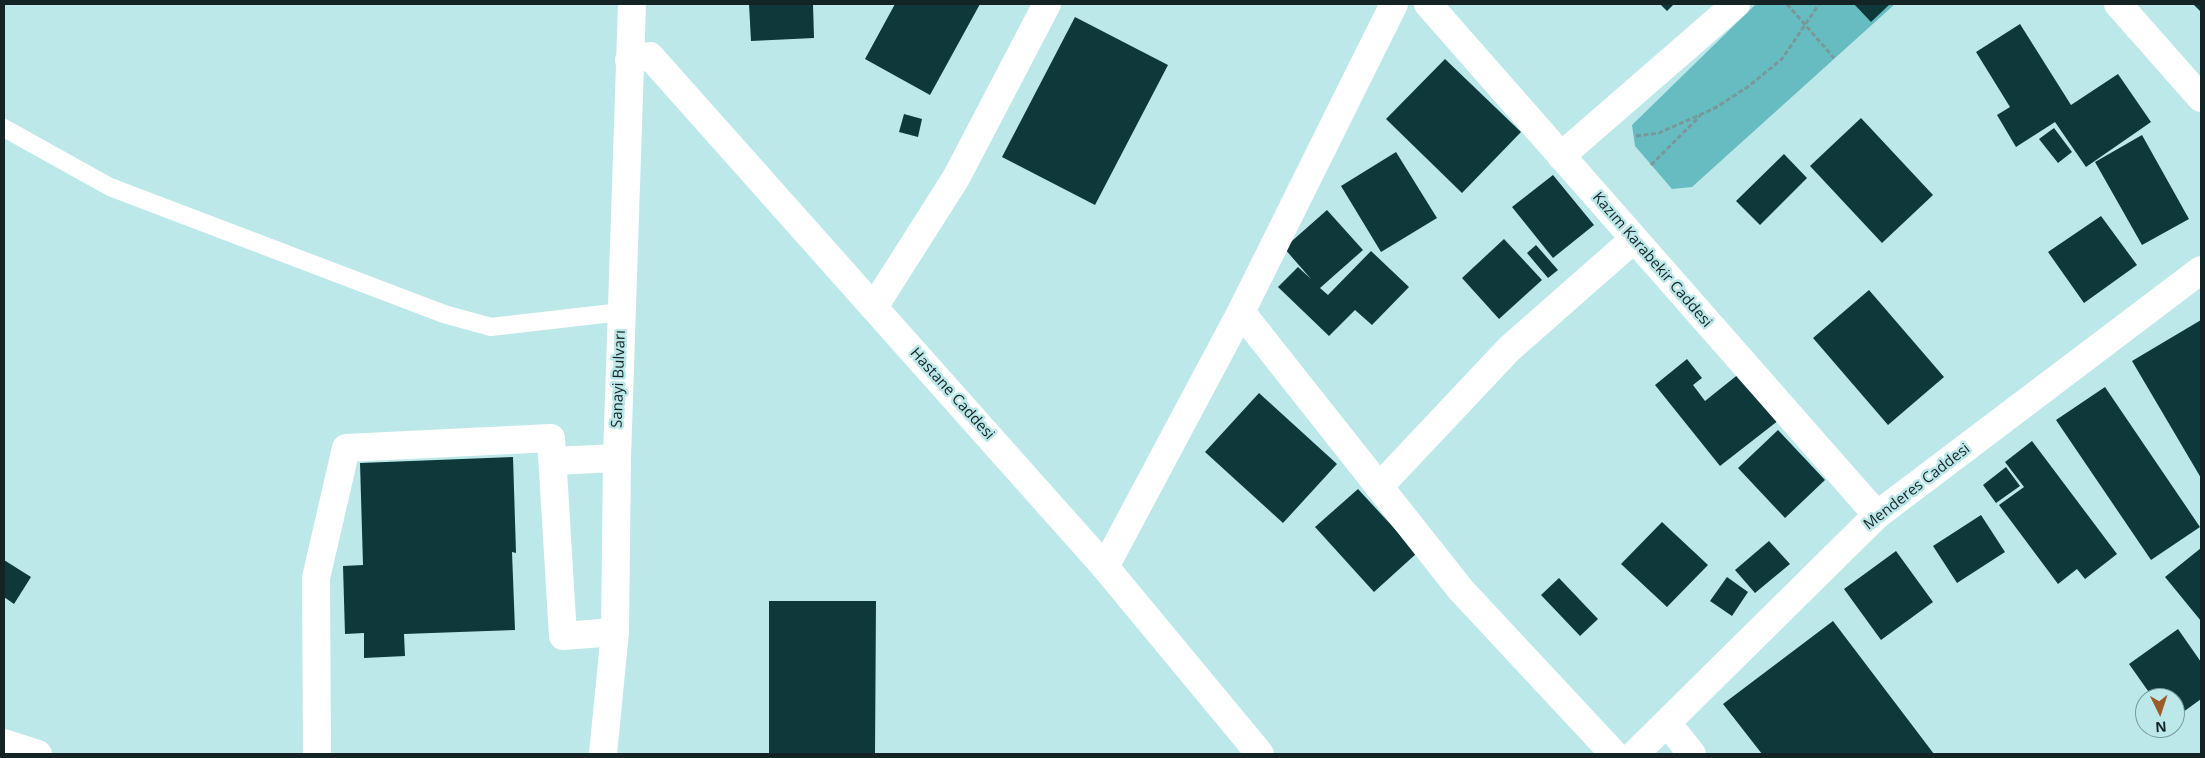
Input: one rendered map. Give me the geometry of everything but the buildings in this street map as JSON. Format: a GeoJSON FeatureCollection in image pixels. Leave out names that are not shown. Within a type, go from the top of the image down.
{"type":"FeatureCollection","features":[{"type":"Feature","properties":{"kind":"street","name":"Sanayi Bulvarı"},"geometry":{"type":"LineString","coordinates":[[603,754],[615,632],[616,458],[632,4]]}},
{"type":"Feature","properties":{"kind":"street"},"geometry":{"type":"LineString","coordinates":[[874,307],[956,178],[1047,4]]}},
{"type":"Feature","properties":{"kind":"street"},"geometry":{"type":"LineString","coordinates":[[1105,567],[1241,312],[1394,4]]}},
{"type":"Feature","properties":{"kind":"street","name":"Kazım Karabekir Caddesi"},"geometry":{"type":"LineString","coordinates":[[1428,4],[1877,515]]}},
{"type":"Feature","properties":{"kind":"street"},"geometry":{"type":"LineString","coordinates":[[1561,156],[1736,4]]}},
{"type":"Feature","properties":{"kind":"street"},"geometry":{"type":"LineString","coordinates":[[2118,4],[2201,98]]}},
{"type":"Feature","properties":{"kind":"street","name":"Hastane Caddesi"},"geometry":{"type":"LineString","coordinates":[[629,60],[650,56],[1105,567],[1260,754]]}},
{"type":"Feature","properties":{"kind":"street"},"geometry":{"type":"LineString","coordinates":[[1380,487],[1509,349],[1634,239]]}},
{"type":"Feature","properties":{"kind":"street","name":"Menderes Caddesi"},"geometry":{"type":"LineString","coordinates":[[1635,754],[1877,515],[2201,270]]}},
{"type":"Feature","properties":{"kind":"street"},"geometry":{"type":"LineString","coordinates":[[1241,312],[1461,590],[1614,754]]}},
{"type":"Feature","properties":{"kind":"street"},"geometry":{"type":"LineString","coordinates":[[317,754],[316,578],[346,448],[551,438],[563,636],[615,632]]}},
{"type":"Feature","properties":{"kind":"street"},"geometry":{"type":"LineString","coordinates":[[553,462],[616,458]]}},
{"type":"Feature","properties":{"kind":"street"},"geometry":{"type":"LineString","coordinates":[[1667,723],[1692,754]]}},
{"type":"Feature","properties":{"kind":"street"},"geometry":{"type":"LineString","coordinates":[[4,743],[38,754]]}},
{"type":"Feature","properties":{"kind":"lane"},"geometry":{"type":"LineString","coordinates":[[4,128],[110,187],[444,314],[492,327],[621,312]]}},
{"type":"Feature","properties":{"kind":"path"},"geometry":{"type":"LineString","coordinates":[[1787,4],[1834,58]]}},
{"type":"Feature","properties":{"kind":"path"},"geometry":{"type":"LineString","coordinates":[[1634,136],[1659,133],[1702,114],[1749,86],[1782,58],[1807,25],[1819,4]]}},
{"type":"Feature","properties":{"kind":"path"},"geometry":{"type":"LineString","coordinates":[[1651,165],[1702,114]]}},
{"type":"Feature","properties":{"kind":"shaded area"},"geometry":{"type":"Polygon","coordinates":[[[1756,4],[1895,4],[1692,187],[1672,189],[1635,146],[1632,125],[1756,4]]]}}]}
